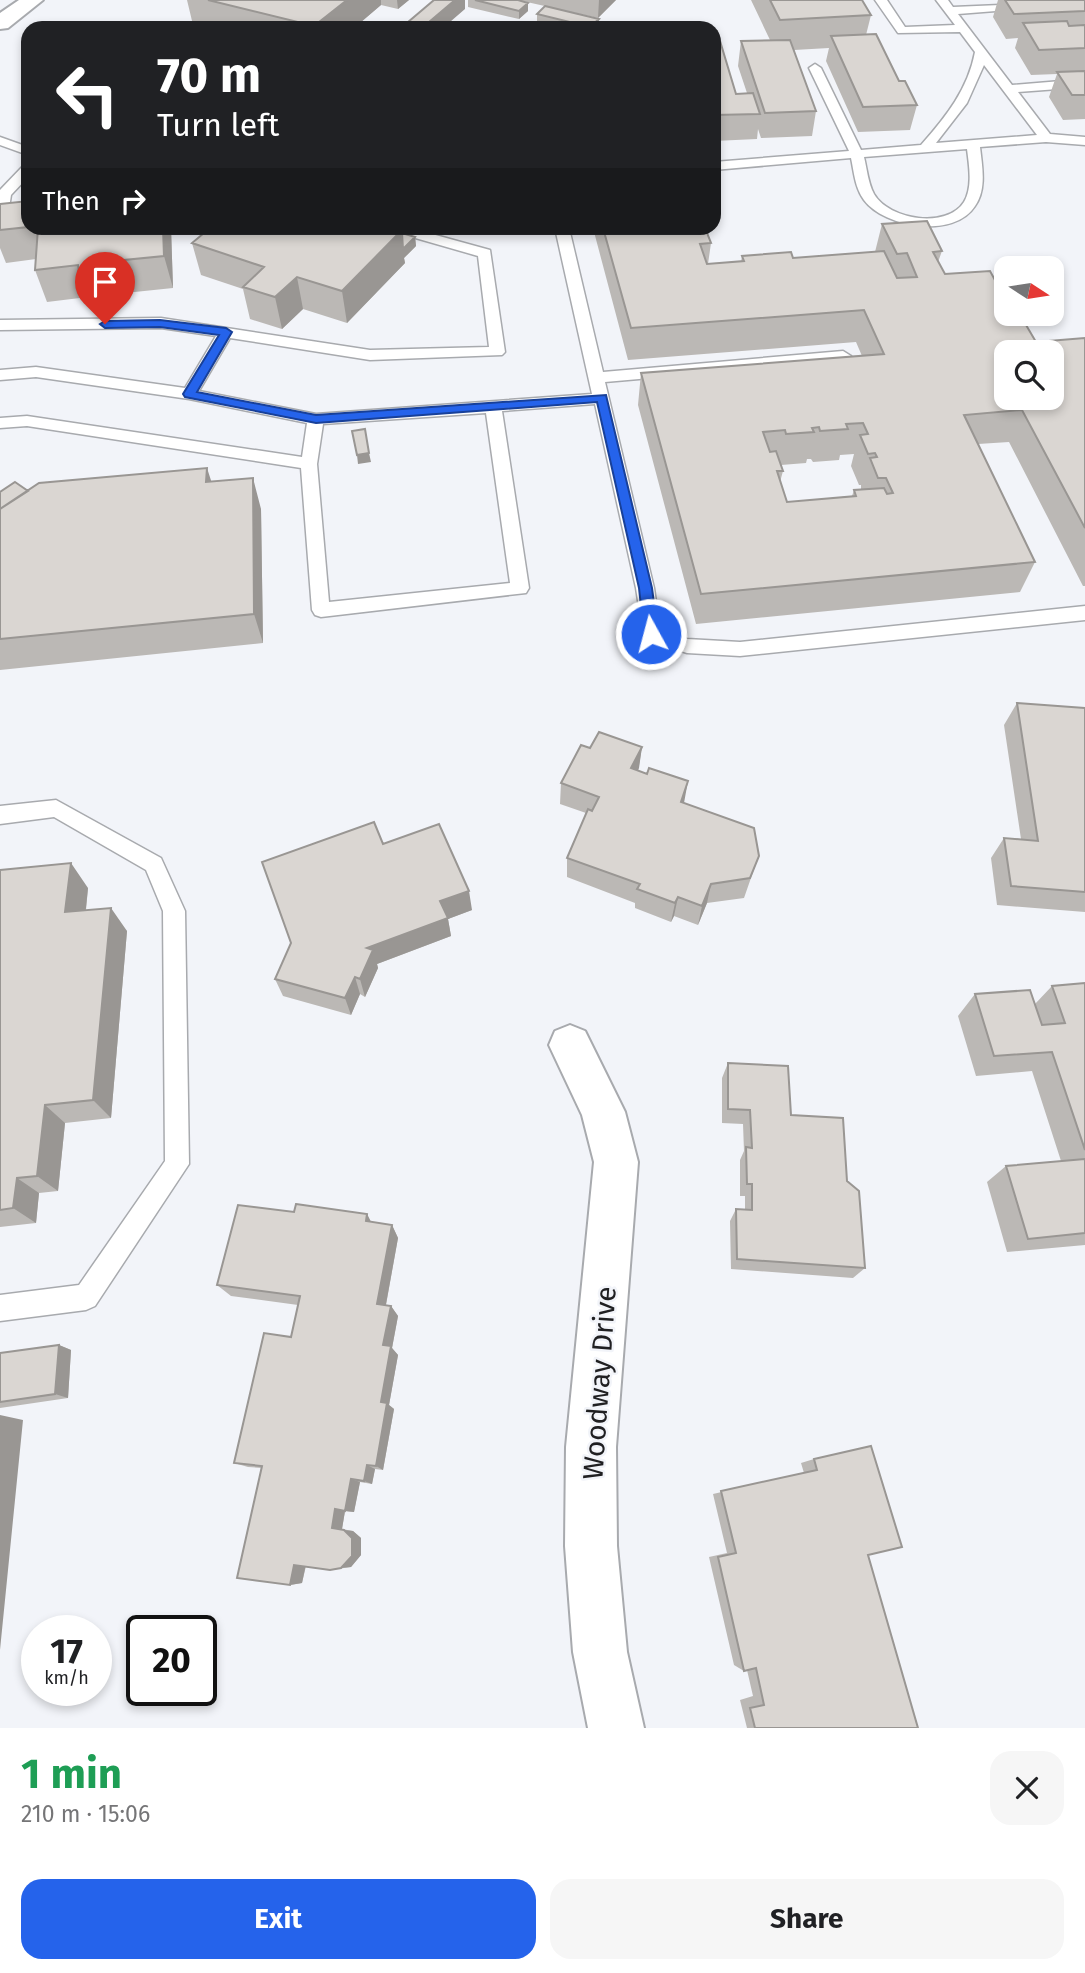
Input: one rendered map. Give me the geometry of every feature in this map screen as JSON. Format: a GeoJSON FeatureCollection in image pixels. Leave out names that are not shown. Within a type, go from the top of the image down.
{"type":"FeatureCollection","features":[{"type":"Feature","properties":{"kind":"street"},"geometry":{"type":"LineString","coordinates":[[0,23],[33,0]]}},
{"type":"Feature","properties":{"kind":"street","name":"Woodway Drive"},"geometry":{"type":"LineString","coordinates":[[570,1045],[603,1112],[616,1162],[591,1447],[591,1546],[600,1652],[616,1728]]}},
{"type":"Feature","properties":{"kind":"lane"},"geometry":{"type":"LineString","coordinates":[[881,0],[902,31],[964,28]]}},
{"type":"Feature","properties":{"kind":"lane"},"geometry":{"type":"LineString","coordinates":[[946,5],[1046,138]]}},
{"type":"Feature","properties":{"kind":"lane"},"geometry":{"type":"LineString","coordinates":[[946,5],[1031,5]]}},
{"type":"Feature","properties":{"kind":"lane"},"geometry":{"type":"LineString","coordinates":[[925,148],[947,124],[979,66],[981,51]]}},
{"type":"Feature","properties":{"kind":"lane"},"geometry":{"type":"LineString","coordinates":[[815,68],[857,154],[867,194],[883,211],[898,217],[941,221],[962,213],[973,198],[976,183],[974,144]]}},
{"type":"Feature","properties":{"kind":"lane"},"geometry":{"type":"LineString","coordinates":[[1009,89],[1085,83]]}},
{"type":"Feature","properties":{"kind":"lane"},"geometry":{"type":"LineString","coordinates":[[721,165],[1046,138],[1085,141]]}},
{"type":"Feature","properties":{"kind":"lane"},"geometry":{"type":"LineString","coordinates":[[0,141],[21,148]]}},
{"type":"Feature","properties":{"kind":"lane"},"geometry":{"type":"LineString","coordinates":[[0,220],[4,194],[21,176]]}},
{"type":"Feature","properties":{"kind":"lane"},"geometry":{"type":"LineString","coordinates":[[0,325],[160,323],[370,355],[497,352],[485,253],[421,235]]}},
{"type":"Feature","properties":{"kind":"lane"},"geometry":{"type":"LineString","coordinates":[[564,235],[645,588],[651,634],[687,646],[740,649],[1085,612]]}},
{"type":"Feature","properties":{"kind":"lane"},"geometry":{"type":"LineString","coordinates":[[189,394],[226,332]]}},
{"type":"Feature","properties":{"kind":"lane"},"geometry":{"type":"LineString","coordinates":[[597,378],[843,356]]}},
{"type":"Feature","properties":{"kind":"lane"},"geometry":{"type":"LineString","coordinates":[[0,375],[36,372],[189,394],[316,419],[602,398]]}},
{"type":"Feature","properties":{"kind":"lane"},"geometry":{"type":"LineString","coordinates":[[316,419],[309,464],[321,610],[520,588],[494,407]]}},
{"type":"Feature","properties":{"kind":"lane"},"geometry":{"type":"LineString","coordinates":[[0,424],[27,421],[309,464]]}},
{"type":"Feature","properties":{"kind":"lane"},"geometry":{"type":"LineString","coordinates":[[0,816],[56,808],[155,864],[174,911],[177,1164],[86,1297],[0,1308]]}},
{"type":"Feature","properties":{"kind":"building"},"geometry":{"type":"Polygon","coordinates":[[[208,0],[347,0],[320,21],[294,21],[208,0]]]}},
{"type":"Feature","properties":{"kind":"building"},"geometry":{"type":"Polygon","coordinates":[[[434,0],[455,0],[430,21],[409,21],[434,0]]]}},
{"type":"Feature","properties":{"kind":"building"},"geometry":{"type":"Polygon","coordinates":[[[475,0],[518,0],[528,3],[519,11],[475,0]]]}},
{"type":"Feature","properties":{"kind":"building"},"geometry":{"type":"Polygon","coordinates":[[[770,0],[862,0],[871,15],[780,20],[770,0]]]}},
{"type":"Feature","properties":{"kind":"building"},"geometry":{"type":"Polygon","coordinates":[[[1005,0],[1085,0],[1085,11],[1014,14],[1005,0]]]}},
{"type":"Feature","properties":{"kind":"building"},"geometry":{"type":"Polygon","coordinates":[[[545,6],[599,19],[566,21],[537,14],[545,6]]]}},
{"type":"Feature","properties":{"kind":"building"},"geometry":{"type":"Polygon","coordinates":[[[1067,21],[1069,26],[1085,25],[1085,48],[1039,50],[1023,23],[1067,21]]]}},
{"type":"Feature","properties":{"kind":"building"},"geometry":{"type":"Polygon","coordinates":[[[876,34],[899,81],[905,81],[917,105],[863,107],[831,36],[876,34]]]}},
{"type":"Feature","properties":{"kind":"building"},"geometry":{"type":"Polygon","coordinates":[[[790,40],[816,111],[765,113],[741,41],[790,40]]]}},
{"type":"Feature","properties":{"kind":"building"},"geometry":{"type":"Polygon","coordinates":[[[721,44],[736,94],[753,93],[760,114],[721,115],[721,44]]]}},
{"type":"Feature","properties":{"kind":"building"},"geometry":{"type":"Polygon","coordinates":[[[1085,71],[1085,95],[1072,95],[1057,72],[1085,71]]]}},
{"type":"Feature","properties":{"kind":"building"},"geometry":{"type":"Polygon","coordinates":[[[21,202],[21,228],[0,230],[0,204],[21,202]]]}},
{"type":"Feature","properties":{"kind":"building"},"geometry":{"type":"Polygon","coordinates":[[[927,221],[942,251],[933,252],[945,274],[990,271],[994,278],[994,326],[1027,326],[1035,340],[994,340],[994,410],[1022,410],[964,415],[1035,562],[701,594],[641,373],[884,354],[864,310],[631,328],[605,235],[708,235],[711,243],[700,244],[707,264],[744,261],[742,256],[791,252],[793,258],[884,251],[897,278],[917,277],[907,253],[897,254],[882,224],[927,221]],[[863,423],[846,424],[848,429],[820,431],[819,427],[812,428],[814,432],[763,432],[770,452],[776,451],[783,471],[777,471],[787,502],[856,496],[854,490],[884,488],[887,494],[893,493],[886,478],[878,478],[870,458],[877,457],[875,453],[868,454],[860,435],[868,434],[863,423]]]}},
{"type":"Feature","properties":{"kind":"building"},"geometry":{"type":"Polygon","coordinates":[[[38,235],[163,235],[164,256],[114,261],[114,268],[79,272],[78,265],[35,270],[38,235]]]}},
{"type":"Feature","properties":{"kind":"building"},"geometry":{"type":"Polygon","coordinates":[[[202,235],[397,235],[342,291],[297,277],[275,297],[243,287],[264,267],[192,243],[202,235]]]}},
{"type":"Feature","properties":{"kind":"building"},"geometry":{"type":"Polygon","coordinates":[[[402,235],[415,237],[403,249],[402,235]]]}},
{"type":"Feature","properties":{"kind":"building"},"geometry":{"type":"Polygon","coordinates":[[[1085,338],[1085,528],[1022,410],[1064,410],[1064,340],[1060,340],[1085,338]]]}},
{"type":"Feature","properties":{"kind":"building"},"geometry":{"type":"Polygon","coordinates":[[[365,429],[369,453],[357,455],[352,431],[365,429]]]}},
{"type":"Feature","properties":{"kind":"building"},"geometry":{"type":"Polygon","coordinates":[[[207,468],[206,482],[253,478],[254,614],[0,639],[0,509],[39,483],[207,468]]]}},
{"type":"Feature","properties":{"kind":"building"},"geometry":{"type":"Polygon","coordinates":[[[15,482],[28,491],[0,509],[0,492],[15,482]]]}},
{"type":"Feature","properties":{"kind":"building"},"geometry":{"type":"Polygon","coordinates":[[[1017,703],[1085,708],[1085,892],[1011,886],[1004,838],[1038,841],[1017,703]]]}},
{"type":"Feature","properties":{"kind":"building"},"geometry":{"type":"Polygon","coordinates":[[[599,732],[642,747],[631,768],[647,774],[649,768],[688,781],[681,802],[754,828],[759,856],[750,878],[711,884],[702,906],[678,897],[675,903],[637,889],[640,884],[567,858],[588,809],[592,811],[599,797],[561,783],[581,745],[590,748],[599,732]]]}},
{"type":"Feature","properties":{"kind":"building"},"geometry":{"type":"Polygon","coordinates":[[[374,822],[383,844],[439,824],[469,891],[440,901],[448,918],[367,948],[373,950],[360,979],[355,977],[345,998],[275,979],[291,943],[262,862],[374,822]]]}},
{"type":"Feature","properties":{"kind":"building"},"geometry":{"type":"Polygon","coordinates":[[[71,863],[65,912],[111,908],[93,1100],[45,1105],[37,1176],[17,1178],[13,1208],[0,1210],[0,870],[71,863]]]}},
{"type":"Feature","properties":{"kind":"building"},"geometry":{"type":"Polygon","coordinates":[[[1085,983],[1085,1150],[1052,1052],[994,1056],[975,994],[1030,990],[1042,1025],[1065,1023],[1052,986],[1085,983]]]}},
{"type":"Feature","properties":{"kind":"building"},"geometry":{"type":"Polygon","coordinates":[[[728,1063],[788,1066],[791,1115],[843,1118],[847,1181],[859,1191],[865,1268],[737,1259],[736,1209],[752,1210],[752,1184],[747,1184],[746,1147],[752,1148],[750,1110],[728,1109],[728,1063]]]}},
{"type":"Feature","properties":{"kind":"building"},"geometry":{"type":"Polygon","coordinates":[[[1085,1159],[1085,1233],[1028,1239],[1006,1166],[1085,1159]]]}},
{"type":"Feature","properties":{"kind":"building"},"geometry":{"type":"Polygon","coordinates":[[[296,1204],[367,1214],[366,1221],[392,1225],[377,1304],[391,1306],[383,1345],[391,1346],[381,1402],[387,1403],[376,1466],[367,1465],[364,1481],[351,1479],[345,1511],[335,1509],[332,1528],[344,1530],[352,1538],[352,1556],[341,1568],[330,1570],[294,1565],[290,1585],[237,1578],[262,1466],[234,1463],[264,1333],[291,1337],[300,1296],[217,1285],[238,1205],[294,1212],[296,1204]]]}},
{"type":"Feature","properties":{"kind":"building"},"geometry":{"type":"Polygon","coordinates":[[[59,1345],[55,1394],[0,1402],[0,1353],[59,1345]]]}},
{"type":"Feature","properties":{"kind":"building"},"geometry":{"type":"Polygon","coordinates":[[[871,1446],[902,1547],[868,1555],[918,1728],[755,1728],[750,1708],[764,1705],[756,1668],[744,1671],[718,1557],[736,1553],[721,1491],[817,1470],[814,1459],[871,1446]]]}},
{"type":"Feature","properties":{"kind":"route"},"geometry":{"type":"LineString","coordinates":[[105,324],[160,323],[226,332],[189,394],[316,419],[602,398],[645,588],[651,634]]}}]}
